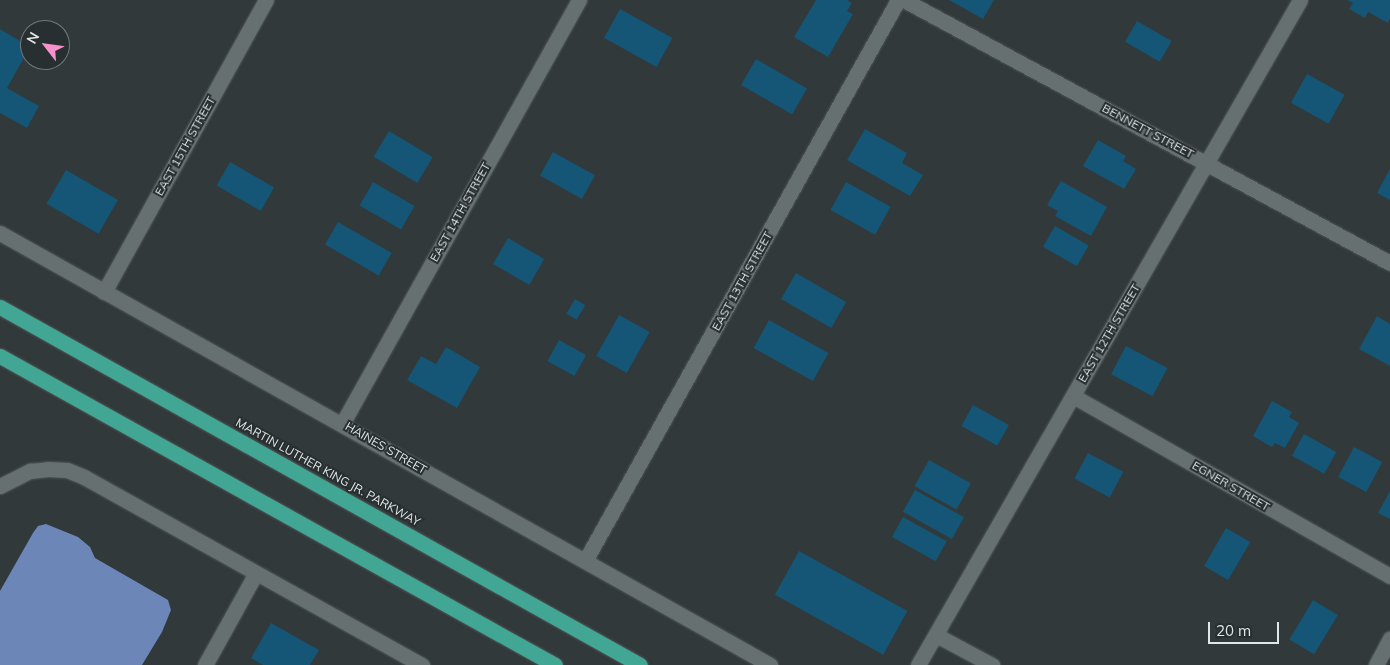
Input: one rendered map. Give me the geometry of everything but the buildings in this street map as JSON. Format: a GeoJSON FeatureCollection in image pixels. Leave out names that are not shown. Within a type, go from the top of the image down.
{"type":"FeatureCollection","features":[{"type":"Feature","properties":{"kind":"highway","name":"MARTIN LUTHER KING JR. PARKWAY"},"geometry":{"type":"LineString","coordinates":[[0,307],[640,665]]}},
{"type":"Feature","properties":{"kind":"highway"},"geometry":{"type":"LineString","coordinates":[[0,356],[555,665]]}},
{"type":"Feature","properties":{"kind":"street","name":"EAST 15TH STREET"},"geometry":{"type":"LineString","coordinates":[[104,292],[266,0]]}},
{"type":"Feature","properties":{"kind":"street","name":"EAST 14TH STREET"},"geometry":{"type":"LineString","coordinates":[[342,424],[579,0]]}},
{"type":"Feature","properties":{"kind":"street","name":"EAST 13TH STREET"},"geometry":{"type":"LineString","coordinates":[[585,561],[898,0]]}},
{"type":"Feature","properties":{"kind":"street","name":"BENNETT STREET"},"geometry":{"type":"LineString","coordinates":[[904,0],[1208,163],[1390,264]]}},
{"type":"Feature","properties":{"kind":"street","name":"EAST 12TH STREET"},"geometry":{"type":"LineString","coordinates":[[918,665],[1300,0]]}},
{"type":"Feature","properties":{"kind":"street","name":"HAINES STREET"},"geometry":{"type":"LineString","coordinates":[[0,233],[770,665]]}},
{"type":"Feature","properties":{"kind":"street","name":"EGNER STREET"},"geometry":{"type":"LineString","coordinates":[[1073,396],[1390,576]]}},
{"type":"Feature","properties":{"kind":"street"},"geometry":{"type":"LineString","coordinates":[[0,486],[30,471],[54,468],[67,470],[84,477],[422,665]]}},
{"type":"Feature","properties":{"kind":"street"},"geometry":{"type":"LineString","coordinates":[[205,665],[256,573]]}},
{"type":"Feature","properties":{"kind":"street"},"geometry":{"type":"LineString","coordinates":[[936,635],[992,665]]}},
{"type":"Feature","properties":{"kind":"street"},"geometry":{"type":"LineString","coordinates":[[1376,665],[1390,639]]}},
{"type":"Feature","properties":{"kind":"water"},"geometry":{"type":"Polygon","coordinates":[[[46,524],[78,537],[90,547],[95,558],[168,600],[171,610],[162,632],[142,665],[0,665],[0,591],[33,533],[38,526],[46,524]]]}}]}
